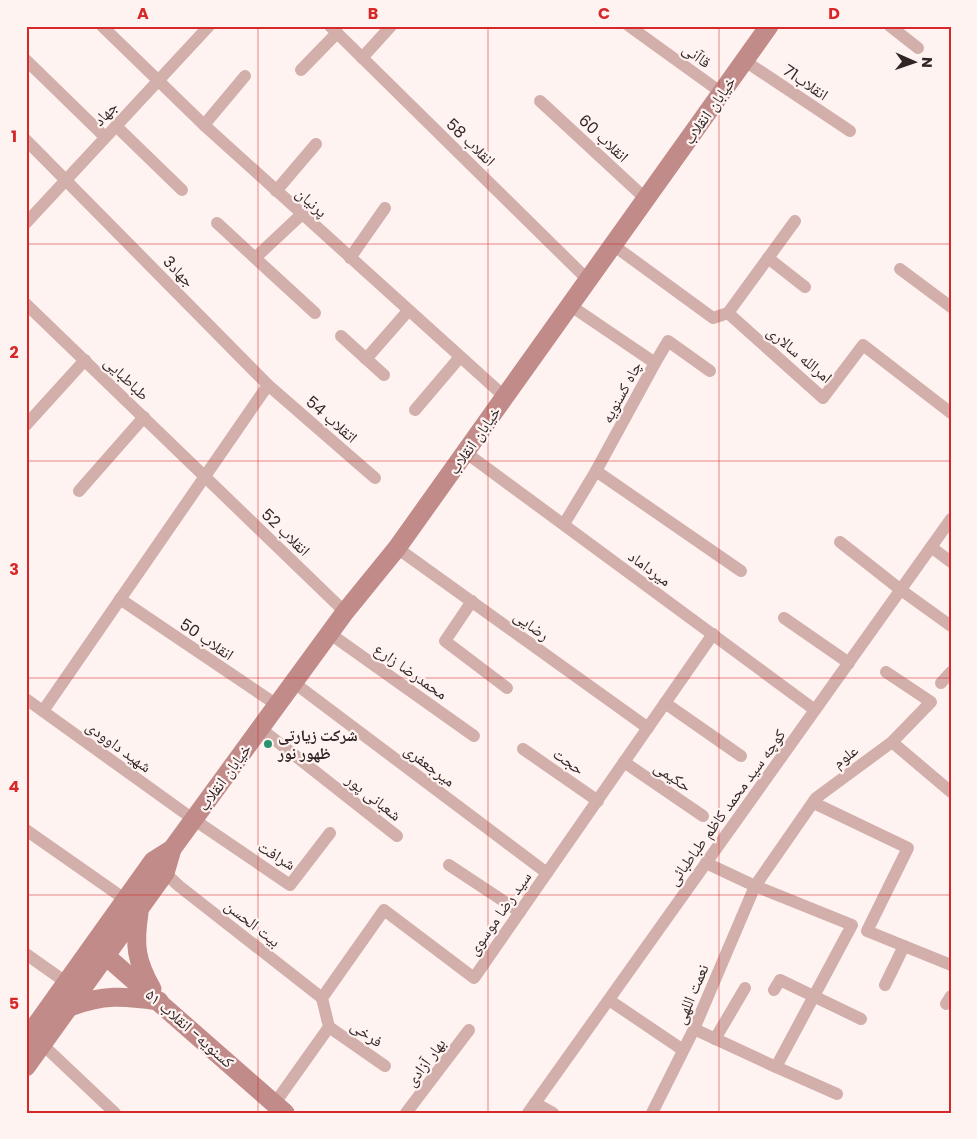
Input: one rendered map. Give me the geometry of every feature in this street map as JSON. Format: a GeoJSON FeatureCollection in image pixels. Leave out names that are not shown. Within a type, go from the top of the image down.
{"type":"FeatureCollection","features":[{"type":"Feature","properties":{"kind":"main road","name":"خیابان انقلاب"},"geometry":{"type":"LineString","coordinates":[[132,905],[165,873],[172,849],[193,819],[345,612],[397,548],[769,26]]}},
{"type":"Feature","properties":{"kind":"main road","name":"خیابان انقلاب"},"geometry":{"type":"LineString","coordinates":[[34,1042],[70,1007],[100,950],[132,905],[153,861],[172,849]]}},
{"type":"Feature","properties":{"kind":"main road"},"geometry":{"type":"LineString","coordinates":[[132,905],[137,954],[142,972],[159,1001]]}},
{"type":"Feature","properties":{"kind":"main road","name":"خیابان انقلاب"},"geometry":{"type":"LineString","coordinates":[[26,1067],[34,1042],[67,983],[100,950]]}},
{"type":"Feature","properties":{"kind":"main road","name":"کسنویه- انقلاب ۵۱"},"geometry":{"type":"LineString","coordinates":[[100,950],[280,1108]]}},
{"type":"Feature","properties":{"kind":"main road"},"geometry":{"type":"LineString","coordinates":[[70,1007],[90,999],[111,996],[159,1001]]}},
{"type":"Feature","properties":{"kind":"street","name":"پرنیان"},"geometry":{"type":"LineString","coordinates":[[102,26],[204,126],[505,397]]}},
{"type":"Feature","properties":{"kind":"street","name":"جهاد"},"geometry":{"type":"LineString","coordinates":[[27,220],[209,26]]}},
{"type":"Feature","properties":{"kind":"street"},"geometry":{"type":"LineString","coordinates":[[362,58],[391,26]]}},
{"type":"Feature","properties":{"kind":"street","name":"قاآنی"},"geometry":{"type":"LineString","coordinates":[[629,26],[722,92]]}},
{"type":"Feature","properties":{"kind":"street"},"geometry":{"type":"LineString","coordinates":[[890,26],[918,48]]}},
{"type":"Feature","properties":{"kind":"street"},"geometry":{"type":"LineString","coordinates":[[302,70],[333,29]]}},
{"type":"Feature","properties":{"kind":"street","name":"انقلاب 58"},"geometry":{"type":"LineString","coordinates":[[333,29],[588,280]]}},
{"type":"Feature","properties":{"kind":"street"},"geometry":{"type":"LineString","coordinates":[[26,60],[105,137]]}},
{"type":"Feature","properties":{"kind":"street","name":"انقلاب71"},"geometry":{"type":"LineString","coordinates":[[745,60],[850,130]]}},
{"type":"Feature","properties":{"kind":"street"},"geometry":{"type":"LineString","coordinates":[[204,126],[245,76]]}},
{"type":"Feature","properties":{"kind":"street","name":"انقلاب 60"},"geometry":{"type":"LineString","coordinates":[[540,101],[646,199]]}},
{"type":"Feature","properties":{"kind":"street"},"geometry":{"type":"LineString","coordinates":[[116,126],[182,190]]}},
{"type":"Feature","properties":{"kind":"street","name":"جهاد3"},"geometry":{"type":"LineString","coordinates":[[26,140],[268,385]]}},
{"type":"Feature","properties":{"kind":"street"},"geometry":{"type":"LineString","coordinates":[[276,191],[316,144]]}},
{"type":"Feature","properties":{"kind":"street"},"geometry":{"type":"LineString","coordinates":[[350,258],[385,208]]}},
{"type":"Feature","properties":{"kind":"street"},"geometry":{"type":"LineString","coordinates":[[255,258],[302,214]]}},
{"type":"Feature","properties":{"kind":"street"},"geometry":{"type":"LineString","coordinates":[[613,246],[713,318],[728,312],[795,221]]}},
{"type":"Feature","properties":{"kind":"street"},"geometry":{"type":"LineString","coordinates":[[217,223],[315,313]]}},
{"type":"Feature","properties":{"kind":"street"},"geometry":{"type":"LineString","coordinates":[[768,258],[805,287]]}},
{"type":"Feature","properties":{"kind":"street"},"geometry":{"type":"LineString","coordinates":[[900,269],[951,307]]}},
{"type":"Feature","properties":{"kind":"street","name":"طباطبایی"},"geometry":{"type":"LineString","coordinates":[[26,304],[205,476]]}},
{"type":"Feature","properties":{"kind":"street","name":"چاه کسنویه"},"geometry":{"type":"LineString","coordinates":[[564,524],[596,471],[655,363],[571,306]]}},
{"type":"Feature","properties":{"kind":"street"},"geometry":{"type":"LineString","coordinates":[[366,358],[408,311]]}},
{"type":"Feature","properties":{"kind":"street","name":"امرالله سالاری"},"geometry":{"type":"LineString","coordinates":[[728,312],[823,398],[863,345],[951,413]]}},
{"type":"Feature","properties":{"kind":"street"},"geometry":{"type":"LineString","coordinates":[[341,336],[384,375]]}},
{"type":"Feature","properties":{"kind":"street"},"geometry":{"type":"LineString","coordinates":[[655,363],[668,341],[710,370]]}},
{"type":"Feature","properties":{"kind":"street"},"geometry":{"type":"LineString","coordinates":[[415,410],[460,358]]}},
{"type":"Feature","properties":{"kind":"street"},"geometry":{"type":"LineString","coordinates":[[26,425],[85,360]]}},
{"type":"Feature","properties":{"kind":"street"},"geometry":{"type":"LineString","coordinates":[[43,711],[268,385]]}},
{"type":"Feature","properties":{"kind":"street","name":"اتقلاب 54"},"geometry":{"type":"LineString","coordinates":[[268,385],[375,478]]}},
{"type":"Feature","properties":{"kind":"street"},"geometry":{"type":"LineString","coordinates":[[79,491],[144,418]]}},
{"type":"Feature","properties":{"kind":"street","name":"میرداماد"},"geometry":{"type":"LineString","coordinates":[[466,452],[815,710]]}},
{"type":"Feature","properties":{"kind":"street"},"geometry":{"type":"LineString","coordinates":[[596,471],[741,571]]}},
{"type":"Feature","properties":{"kind":"street","name":"انقلاب 52"},"geometry":{"type":"LineString","coordinates":[[205,476],[345,612]]}},
{"type":"Feature","properties":{"kind":"street","name":"کوچه سید محمد کاظم طباطبائی"},"geometry":{"type":"LineString","coordinates":[[532,1108],[951,520]]}},
{"type":"Feature","properties":{"kind":"street"},"geometry":{"type":"LineString","coordinates":[[840,542],[900,590],[951,626]]}},
{"type":"Feature","properties":{"kind":"street"},"geometry":{"type":"LineString","coordinates":[[931,547],[951,562]]}},
{"type":"Feature","properties":{"kind":"street","name":"رضایی"},"geometry":{"type":"LineString","coordinates":[[397,548],[648,728]]}},
{"type":"Feature","properties":{"kind":"street","name":"انقلاب 50"},"geometry":{"type":"LineString","coordinates":[[120,599],[277,705]]}},
{"type":"Feature","properties":{"kind":"street"},"geometry":{"type":"LineString","coordinates":[[472,601],[444,641],[507,688]]}},
{"type":"Feature","properties":{"kind":"street"},"geometry":{"type":"LineString","coordinates":[[784,618],[849,663]]}},
{"type":"Feature","properties":{"kind":"street","name":"محمدرضا زارع"},"geometry":{"type":"LineString","coordinates":[[329,634],[474,736]]}},
{"type":"Feature","properties":{"kind":"street","name":"سید رضا موسوی"},"geometry":{"type":"LineString","coordinates":[[322,998],[384,910],[474,978],[713,634]]}},
{"type":"Feature","properties":{"kind":"street","name":"علوم"},"geometry":{"type":"LineString","coordinates":[[755,886],[816,798],[892,742],[931,702],[886,672]]}},
{"type":"Feature","properties":{"kind":"street"},"geometry":{"type":"LineString","coordinates":[[941,683],[951,672]]}},
{"type":"Feature","properties":{"kind":"street","name":"میرجعفری"},"geometry":{"type":"LineString","coordinates":[[293,682],[548,873]]}},
{"type":"Feature","properties":{"kind":"street","name":"شهید داوودی"},"geometry":{"type":"LineString","coordinates":[[26,699],[193,819]]}},
{"type":"Feature","properties":{"kind":"street"},"geometry":{"type":"LineString","coordinates":[[666,703],[741,756]]}},
{"type":"Feature","properties":{"kind":"street","name":"شعبانی پور"},"geometry":{"type":"LineString","coordinates":[[260,728],[397,836]]}},
{"type":"Feature","properties":{"kind":"street"},"geometry":{"type":"LineString","coordinates":[[892,742],[950,789]]}},
{"type":"Feature","properties":{"kind":"street","name":"حجت"},"geometry":{"type":"LineString","coordinates":[[522,749],[598,801]]}},
{"type":"Feature","properties":{"kind":"street","name":"حکیمی"},"geometry":{"type":"LineString","coordinates":[[624,762],[704,816]]}},
{"type":"Feature","properties":{"kind":"street"},"geometry":{"type":"LineString","coordinates":[[814,803],[908,848],[867,930]]}},
{"type":"Feature","properties":{"kind":"street","name":"شرافت"},"geometry":{"type":"LineString","coordinates":[[193,819],[290,885],[330,832]]}},
{"type":"Feature","properties":{"kind":"street"},"geometry":{"type":"LineString","coordinates":[[26,830],[132,905]]}},
{"type":"Feature","properties":{"kind":"street"},"geometry":{"type":"LineString","coordinates":[[706,863],[755,886],[951,965]]}},
{"type":"Feature","properties":{"kind":"street"},"geometry":{"type":"LineString","coordinates":[[449,866],[520,912]]}},
{"type":"Feature","properties":{"kind":"street","name":"بیت الحسن"},"geometry":{"type":"LineString","coordinates":[[165,873],[322,998]]}},
{"type":"Feature","properties":{"kind":"street","name":"نعمت اللهی"},"geometry":{"type":"LineString","coordinates":[[652,1113],[694,1029],[755,886]]}},
{"type":"Feature","properties":{"kind":"street"},"geometry":{"type":"LineString","coordinates":[[776,1067],[852,925]]}},
{"type":"Feature","properties":{"kind":"street"},"geometry":{"type":"LineString","coordinates":[[884,985],[904,946]]}},
{"type":"Feature","properties":{"kind":"street"},"geometry":{"type":"LineString","coordinates":[[26,954],[67,983]]}},
{"type":"Feature","properties":{"kind":"street"},"geometry":{"type":"LineString","coordinates":[[774,990],[780,980],[861,1020]]}},
{"type":"Feature","properties":{"kind":"street"},"geometry":{"type":"LineString","coordinates":[[715,1039],[745,988]]}},
{"type":"Feature","properties":{"kind":"street"},"geometry":{"type":"LineString","coordinates":[[280,1108],[329,1027],[322,998]]}},
{"type":"Feature","properties":{"kind":"street"},"geometry":{"type":"LineString","coordinates":[[609,1000],[683,1050]]}},
{"type":"Feature","properties":{"kind":"street","name":"فرخی"},"geometry":{"type":"LineString","coordinates":[[329,1027],[386,1066]]}},
{"type":"Feature","properties":{"kind":"street"},"geometry":{"type":"LineString","coordinates":[[694,1029],[836,1094]]}},
{"type":"Feature","properties":{"kind":"street","name":"بهار آزادی"},"geometry":{"type":"LineString","coordinates":[[406,1113],[469,1030]]}},
{"type":"Feature","properties":{"kind":"street"},"geometry":{"type":"LineString","coordinates":[[34,1042],[115,1113]]}},
{"type":"Feature","properties":{"kind":"street"},"geometry":{"type":"LineString","coordinates":[[532,1108],[553,1113]]}},
{"type":"Feature","properties":{"kind":"place","name":"شرکت زیارتی ظهور نور"},"geometry":{"type":"Point","coordinates":[268,744]}}]}
